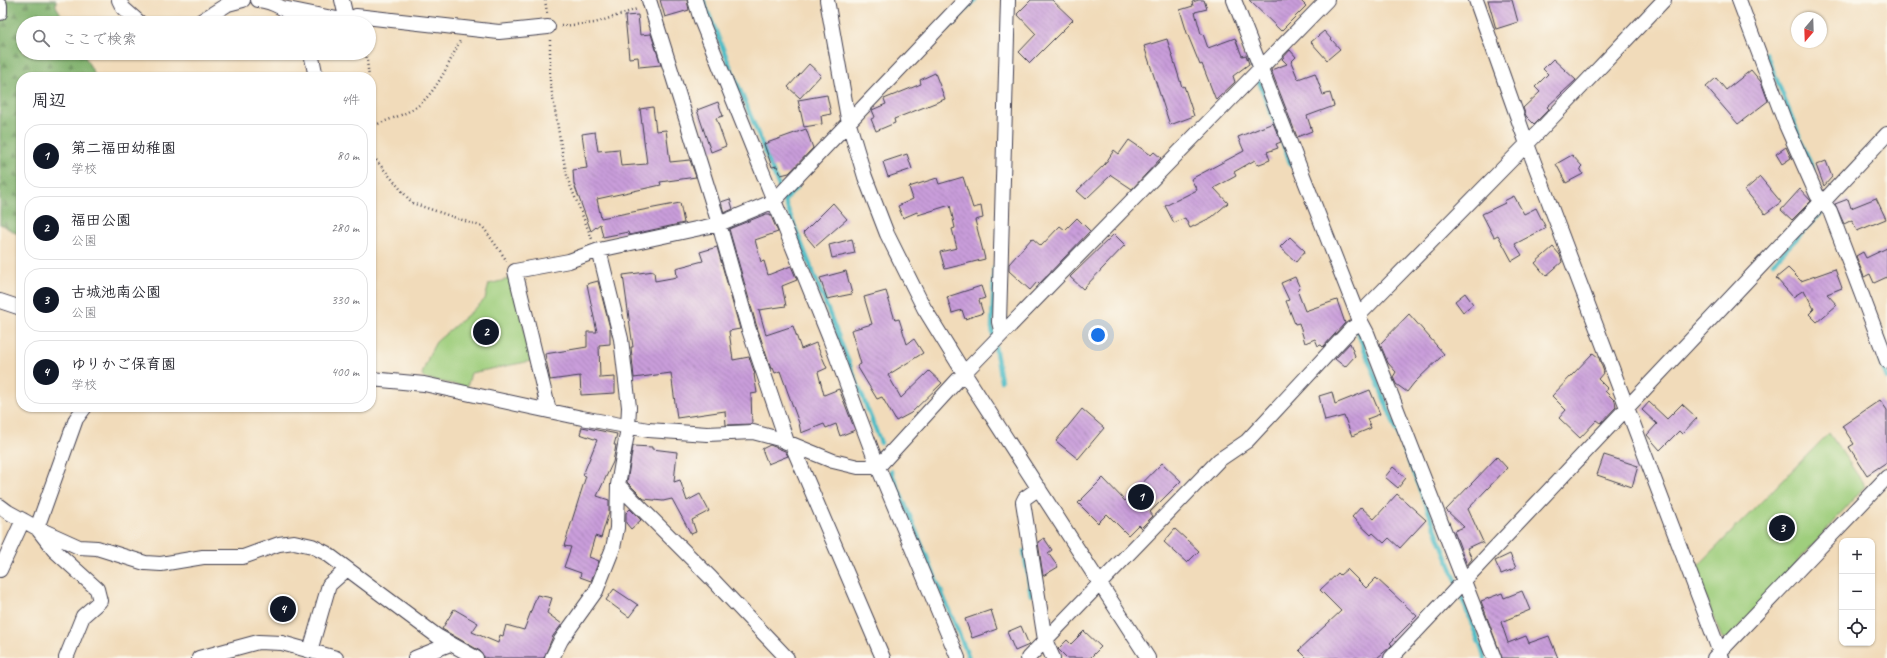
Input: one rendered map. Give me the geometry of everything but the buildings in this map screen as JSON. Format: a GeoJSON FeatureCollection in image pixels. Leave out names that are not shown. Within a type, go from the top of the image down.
{"type":"FeatureCollection","features":[{"type":"Feature","properties":{"kind":"street"},"geometry":{"type":"LineString","coordinates":[[119,0],[123,8],[132,16]]}},
{"type":"Feature","properties":{"kind":"street"},"geometry":{"type":"LineString","coordinates":[[209,16],[228,4],[243,0]]}},
{"type":"Feature","properties":{"kind":"street"},"geometry":{"type":"LineString","coordinates":[[258,0],[265,0],[283,8],[322,16]]}},
{"type":"Feature","properties":{"kind":"street"},"geometry":{"type":"LineString","coordinates":[[342,0],[346,16]]}},
{"type":"Feature","properties":{"kind":"street"},"geometry":{"type":"LineString","coordinates":[[695,0],[701,20],[779,197],[878,467],[958,658]]}},
{"type":"Feature","properties":{"kind":"street"},"geometry":{"type":"LineString","coordinates":[[827,0],[849,124],[865,177],[887,234],[924,308],[964,373],[1148,658]]}},
{"type":"Feature","properties":{"kind":"street"},"geometry":{"type":"LineString","coordinates":[[549,411],[515,271],[569,261],[599,250],[719,224],[779,197],[965,0]]}},
{"type":"Feature","properties":{"kind":"street"},"geometry":{"type":"LineString","coordinates":[[997,340],[999,322],[1008,0]]}},
{"type":"Feature","properties":{"kind":"street"},"geometry":{"type":"LineString","coordinates":[[1234,0],[1258,73],[1462,586],[1494,658]]}},
{"type":"Feature","properties":{"kind":"street"},"geometry":{"type":"LineString","coordinates":[[376,379],[424,384],[628,428],[707,434],[753,432],[790,443],[833,462],[858,467],[878,467],[964,373],[1258,73],[1327,0]]}},
{"type":"Feature","properties":{"kind":"street"},"geometry":{"type":"LineString","coordinates":[[1476,0],[1527,144],[1629,411],[1719,656],[1887,477]]}},
{"type":"Feature","properties":{"kind":"street"},"geometry":{"type":"LineString","coordinates":[[1028,658],[1219,460],[1247,441],[1664,0]]}},
{"type":"Feature","properties":{"kind":"street"},"geometry":{"type":"LineString","coordinates":[[1739,0],[1786,125],[1816,195],[1824,204],[1887,361]]}},
{"type":"Feature","properties":{"kind":"street"},"geometry":{"type":"LineString","coordinates":[[650,2],[719,224],[748,327],[790,443],[882,658]]}},
{"type":"Feature","properties":{"kind":"street"},"geometry":{"type":"LineString","coordinates":[[0,4],[0,13]]}},
{"type":"Feature","properties":{"kind":"street"},"geometry":{"type":"LineString","coordinates":[[283,8],[292,16]]}},
{"type":"Feature","properties":{"kind":"street"},"geometry":{"type":"LineString","coordinates":[[376,18],[499,32],[548,27]]}},
{"type":"Feature","properties":{"kind":"street"},"geometry":{"type":"LineString","coordinates":[[312,60],[315,72]]}},
{"type":"Feature","properties":{"kind":"street"},"geometry":{"type":"LineString","coordinates":[[1391,658],[1629,411],[1824,204],[1887,134]]}},
{"type":"Feature","properties":{"kind":"street"},"geometry":{"type":"LineString","coordinates":[[552,658],[561,640],[596,591],[613,548],[617,528],[618,485],[628,428],[629,408],[621,339],[599,250]]}},
{"type":"Feature","properties":{"kind":"street"},"geometry":{"type":"LineString","coordinates":[[0,301],[16,306]]}},
{"type":"Feature","properties":{"kind":"street"},"geometry":{"type":"LineString","coordinates":[[37,528],[76,419],[81,412]]}},
{"type":"Feature","properties":{"kind":"street"},"geometry":{"type":"LineString","coordinates":[[618,485],[711,578],[787,658]]}},
{"type":"Feature","properties":{"kind":"street"},"geometry":{"type":"LineString","coordinates":[[1039,488],[1025,498],[1023,502],[1043,643],[1053,658]]}},
{"type":"Feature","properties":{"kind":"street"},"geometry":{"type":"LineString","coordinates":[[0,506],[37,528],[79,547],[97,548],[145,563],[161,564],[203,557],[243,557],[279,544],[294,542],[312,546],[326,553],[437,636],[476,658]]}},
{"type":"Feature","properties":{"kind":"street"},"geometry":{"type":"LineString","coordinates":[[0,570],[23,520]]}},
{"type":"Feature","properties":{"kind":"street"},"geometry":{"type":"LineString","coordinates":[[37,528],[54,550],[96,589],[100,601],[83,616],[66,658]]}},
{"type":"Feature","properties":{"kind":"street"},"geometry":{"type":"LineString","coordinates":[[310,650],[329,585],[348,569]]}},
{"type":"Feature","properties":{"kind":"street"},"geometry":{"type":"LineString","coordinates":[[199,658],[258,642],[282,643],[336,658]]}},
{"type":"Feature","properties":{"kind":"street"},"geometry":{"type":"LineString","coordinates":[[415,658],[450,644]]}},
{"type":"Feature","properties":{"kind":"path"},"geometry":{"type":"LineString","coordinates":[[599,250],[588,233],[568,180],[550,81],[550,45],[548,27],[595,23],[650,2]]}},
{"type":"Feature","properties":{"kind":"path"},"geometry":{"type":"LineString","coordinates":[[376,125],[418,106],[429,95],[448,66],[466,28]]}},
{"type":"Feature","properties":{"kind":"path"},"geometry":{"type":"LineString","coordinates":[[367,60],[368,72]]}},
{"type":"Feature","properties":{"kind":"path"},"geometry":{"type":"LineString","coordinates":[[376,160],[412,203],[483,227],[515,271]]}},
{"type":"Feature","properties":{"kind":"green space"},"geometry":{"type":"Polygon","coordinates":[[[0,0],[56,0],[56,6],[62,16],[16,16],[16,60],[87,60],[93,72],[16,72],[16,233],[0,224],[0,0]]]}},
{"type":"Feature","properties":{"kind":"green space"},"geometry":{"type":"Polygon","coordinates":[[[513,278],[531,361],[471,373],[467,387],[424,378],[422,374],[436,342],[485,299],[489,284],[513,278]]]}},
{"type":"Feature","properties":{"kind":"green space"},"geometry":{"type":"Polygon","coordinates":[[[1829,433],[1865,486],[1729,639],[1722,638],[1695,569],[1829,433]]]}},
{"type":"Feature","properties":{"kind":"waterway"},"geometry":{"type":"LineString","coordinates":[[703,0],[881,443]]}},
{"type":"Feature","properties":{"kind":"waterway"},"geometry":{"type":"LineString","coordinates":[[947,29],[975,0]]}},
{"type":"Feature","properties":{"kind":"waterway"},"geometry":{"type":"LineString","coordinates":[[1766,53],[1813,170]]}},
{"type":"Feature","properties":{"kind":"waterway"},"geometry":{"type":"LineString","coordinates":[[1250,58],[1291,165]]}},
{"type":"Feature","properties":{"kind":"waterway"},"geometry":{"type":"LineString","coordinates":[[784,201],[797,187]]}},
{"type":"Feature","properties":{"kind":"waterway"},"geometry":{"type":"LineString","coordinates":[[1773,263],[1826,208]]}},
{"type":"Feature","properties":{"kind":"waterway"},"geometry":{"type":"LineString","coordinates":[[994,268],[992,328],[994,338]]}},
{"type":"Feature","properties":{"kind":"waterway"},"geometry":{"type":"LineString","coordinates":[[1356,328],[1457,583]]}},
{"type":"Feature","properties":{"kind":"waterway"},"geometry":{"type":"LineString","coordinates":[[995,346],[1001,381]]}},
{"type":"Feature","properties":{"kind":"waterway"},"geometry":{"type":"LineString","coordinates":[[1880,361],[1887,378]]}},
{"type":"Feature","properties":{"kind":"waterway"},"geometry":{"type":"LineString","coordinates":[[891,471],[969,658]]}},
{"type":"Feature","properties":{"kind":"waterway"},"geometry":{"type":"LineString","coordinates":[[1024,551],[1031,595]]}},
{"type":"Feature","properties":{"kind":"waterway"},"geometry":{"type":"LineString","coordinates":[[1459,591],[1485,658]]}},
{"type":"Feature","properties":{"kind":"place","name":"福田公園"},"geometry":{"type":"Point","coordinates":[486,332]}},
{"type":"Feature","properties":{"kind":"place","name":"第二福田幼稚園"},"geometry":{"type":"Point","coordinates":[1141,497]}},
{"type":"Feature","properties":{"kind":"place","name":"古城池南公園"},"geometry":{"type":"Point","coordinates":[1782,528]}},
{"type":"Feature","properties":{"kind":"place","name":"ゆりかご保育園"},"geometry":{"type":"Point","coordinates":[283,609]}}]}
